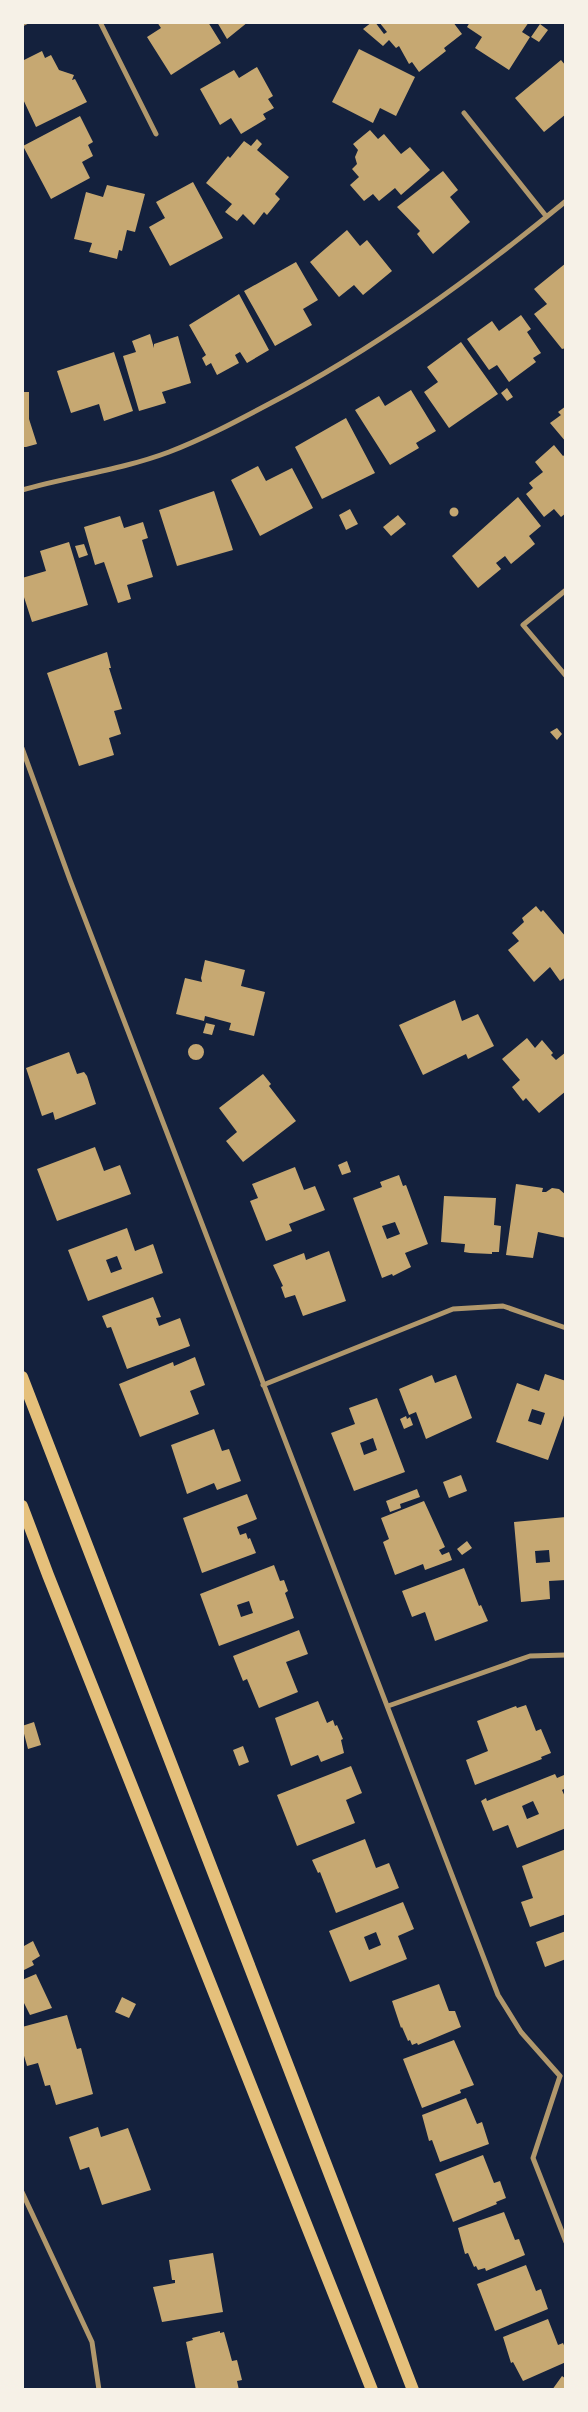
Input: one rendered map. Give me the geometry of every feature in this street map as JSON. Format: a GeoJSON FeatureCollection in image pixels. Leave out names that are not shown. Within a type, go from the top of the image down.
{"type":"FeatureCollection","features":[{"type":"Feature","properties":{"kind":"main road"},"geometry":{"type":"LineString","coordinates":[[22,1378],[413,2390]]}},
{"type":"Feature","properties":{"kind":"main road"},"geometry":{"type":"LineString","coordinates":[[22,1506],[51,1585],[372,2390]]}},
{"type":"Feature","properties":{"kind":"street"},"geometry":{"type":"LineString","coordinates":[[22,24],[26,22]]}},
{"type":"Feature","properties":{"kind":"street"},"geometry":{"type":"LineString","coordinates":[[100,22],[156,134]]}},
{"type":"Feature","properties":{"kind":"street"},"geometry":{"type":"LineString","coordinates":[[464,113],[546,216]]}},
{"type":"Feature","properties":{"kind":"street"},"geometry":{"type":"LineString","coordinates":[[22,490],[65,478],[126,466],[168,452],[221,430],[292,392],[394,330],[486,266],[566,201]]}},
{"type":"Feature","properties":{"kind":"street"},"geometry":{"type":"LineString","coordinates":[[566,590],[523,625],[566,676]]}},
{"type":"Feature","properties":{"kind":"street"},"geometry":{"type":"LineString","coordinates":[[22,748],[70,880],[498,1995],[521,2032],[563,2077],[533,2158],[566,2242]]}},
{"type":"Feature","properties":{"kind":"street"},"geometry":{"type":"LineString","coordinates":[[264,1385],[453,1309],[503,1306],[566,1328]]}},
{"type":"Feature","properties":{"kind":"street"},"geometry":{"type":"LineString","coordinates":[[388,1706],[530,1656],[566,1655]]}},
{"type":"Feature","properties":{"kind":"street"},"geometry":{"type":"LineString","coordinates":[[22,2192],[92,2342],[99,2390]]}},
{"type":"Feature","properties":{"kind":"building"},"geometry":{"type":"Polygon","coordinates":[[[157,22],[208,22],[221,43],[171,75],[147,37],[161,28],[157,22]]]}},
{"type":"Feature","properties":{"kind":"building"},"geometry":{"type":"Polygon","coordinates":[[[217,22],[248,22],[227,39],[217,22]]]}},
{"type":"Feature","properties":{"kind":"building"},"geometry":{"type":"Polygon","coordinates":[[[372,22],[375,22],[384,34],[387,32],[379,22],[453,22],[462,34],[444,48],[446,51],[419,72],[412,62],[409,64],[399,46],[396,48],[389,40],[383,46],[363,29],[372,22]]]}},
{"type":"Feature","properties":{"kind":"building"},"geometry":{"type":"Polygon","coordinates":[[[470,22],[529,22],[522,32],[530,37],[509,70],[475,48],[482,37],[467,27],[470,22]]]}},
{"type":"Feature","properties":{"kind":"building"},"geometry":{"type":"Polygon","coordinates":[[[540,24],[548,30],[539,42],[531,37],[540,24]]]}},
{"type":"Feature","properties":{"kind":"building"},"geometry":{"type":"Polygon","coordinates":[[[359,49],[415,77],[396,116],[380,108],[373,123],[332,102],[359,49]]]}},
{"type":"Feature","properties":{"kind":"building"},"geometry":{"type":"Polygon","coordinates":[[[42,51],[45,58],[51,55],[59,70],[74,75],[72,80],[75,79],[87,102],[36,127],[22,97],[22,61],[42,51]]]}},
{"type":"Feature","properties":{"kind":"building"},"geometry":{"type":"Polygon","coordinates":[[[561,60],[566,66],[566,114],[544,132],[515,98],[561,60]]]}},
{"type":"Feature","properties":{"kind":"building"},"geometry":{"type":"Polygon","coordinates":[[[257,67],[273,96],[268,99],[274,108],[263,114],[266,119],[241,134],[231,118],[220,125],[200,89],[234,70],[239,78],[257,67]]]}},
{"type":"Feature","properties":{"kind":"building"},"geometry":{"type":"Polygon","coordinates":[[[80,116],[93,142],[88,145],[93,156],[82,162],[90,178],[51,199],[23,146],[80,116]]]}},
{"type":"Feature","properties":{"kind":"building"},"geometry":{"type":"Polygon","coordinates":[[[370,130],[378,139],[384,134],[401,154],[410,147],[430,170],[401,195],[395,188],[379,201],[373,194],[364,201],[350,185],[359,177],[352,169],[357,164],[355,157],[358,150],[353,144],[370,130]]]}},
{"type":"Feature","properties":{"kind":"building"},"geometry":{"type":"Polygon","coordinates":[[[257,139],[262,144],[257,150],[289,177],[275,194],[280,199],[267,215],[264,212],[254,225],[243,214],[237,221],[225,212],[232,204],[206,183],[228,156],[230,158],[244,141],[251,146],[257,139]]]}},
{"type":"Feature","properties":{"kind":"building"},"geometry":{"type":"Polygon","coordinates":[[[443,171],[458,190],[450,197],[470,222],[433,254],[417,234],[420,231],[397,207],[443,171]]]}},
{"type":"Feature","properties":{"kind":"building"},"geometry":{"type":"Polygon","coordinates":[[[193,182],[223,238],[170,266],[149,227],[165,218],[156,202],[193,182]]]}},
{"type":"Feature","properties":{"kind":"building"},"geometry":{"type":"Polygon","coordinates":[[[107,185],[145,194],[135,232],[127,230],[122,251],[119,250],[117,259],[89,252],[92,243],[74,239],[86,192],[103,197],[107,185]]]}},
{"type":"Feature","properties":{"kind":"building"},"geometry":{"type":"Polygon","coordinates":[[[347,230],[360,246],[367,240],[392,271],[363,295],[354,285],[339,297],[310,262],[347,230]]]}},
{"type":"Feature","properties":{"kind":"building"},"geometry":{"type":"Polygon","coordinates":[[[296,262],[318,300],[303,309],[312,325],[275,346],[244,291],[296,262]]]}},
{"type":"Feature","properties":{"kind":"building"},"geometry":{"type":"Polygon","coordinates":[[[566,263],[566,348],[562,349],[534,314],[547,304],[534,289],[566,263]]]}},
{"type":"Feature","properties":{"kind":"building"},"geometry":{"type":"Polygon","coordinates":[[[239,294],[269,350],[247,363],[240,352],[235,355],[239,363],[217,375],[211,363],[206,366],[202,358],[206,355],[189,325],[239,294]]]}},
{"type":"Feature","properties":{"kind":"building"},"geometry":{"type":"Polygon","coordinates":[[[521,315],[531,329],[527,332],[541,353],[533,358],[536,362],[509,382],[497,365],[489,370],[467,339],[492,321],[499,331],[521,315]]]}},
{"type":"Feature","properties":{"kind":"building"},"geometry":{"type":"Polygon","coordinates":[[[150,334],[154,348],[154,344],[178,336],[191,383],[162,392],[166,403],[139,411],[123,356],[136,352],[132,341],[150,334]]]}},
{"type":"Feature","properties":{"kind":"building"},"geometry":{"type":"Polygon","coordinates":[[[461,342],[498,394],[449,428],[424,392],[438,382],[427,367],[461,342]]]}},
{"type":"Feature","properties":{"kind":"building"},"geometry":{"type":"Polygon","coordinates":[[[114,352],[133,411],[104,421],[99,404],[71,413],[57,371],[114,352]]]}},
{"type":"Feature","properties":{"kind":"building"},"geometry":{"type":"Polygon","coordinates":[[[507,388],[513,397],[507,401],[501,393],[507,388]]]}},
{"type":"Feature","properties":{"kind":"building"},"geometry":{"type":"Polygon","coordinates":[[[411,390],[436,431],[416,443],[419,448],[390,465],[355,410],[379,396],[385,406],[411,390]]]}},
{"type":"Feature","properties":{"kind":"building"},"geometry":{"type":"Polygon","coordinates":[[[22,392],[29,392],[29,419],[37,444],[26,447],[22,447],[22,392]]]}},
{"type":"Feature","properties":{"kind":"building"},"geometry":{"type":"Polygon","coordinates":[[[566,406],[566,442],[550,423],[561,415],[558,412],[566,406]]]}},
{"type":"Feature","properties":{"kind":"building"},"geometry":{"type":"Polygon","coordinates":[[[346,418],[375,473],[322,499],[295,447],[346,418]]]}},
{"type":"Feature","properties":{"kind":"building"},"geometry":{"type":"Polygon","coordinates":[[[554,445],[563,456],[566,454],[566,513],[561,517],[554,509],[544,517],[526,494],[533,488],[529,483],[543,472],[535,462],[554,445]]]}},
{"type":"Feature","properties":{"kind":"building"},"geometry":{"type":"Polygon","coordinates":[[[258,466],[266,481],[292,468],[313,508],[260,536],[231,480],[258,466]]]}},
{"type":"Feature","properties":{"kind":"building"},"geometry":{"type":"Polygon","coordinates":[[[214,491],[233,550],[177,566],[159,510],[214,491]]]}},
{"type":"Feature","properties":{"kind":"building"},"geometry":{"type":"Polygon","coordinates":[[[518,497],[541,526],[529,536],[535,544],[511,564],[505,556],[496,563],[501,569],[478,588],[452,556],[518,497]]]}},
{"type":"Feature","properties":{"kind":"building"},"geometry":{"type":"Polygon","coordinates":[[[454,507],[459,512],[454,517],[449,512],[454,507]]]}},
{"type":"Feature","properties":{"kind":"building"},"geometry":{"type":"Polygon","coordinates":[[[350,509],[358,524],[346,530],[339,515],[350,509]]]}},
{"type":"Feature","properties":{"kind":"building"},"geometry":{"type":"Polygon","coordinates":[[[398,515],[406,524],[391,536],[383,527],[398,515]]]}},
{"type":"Feature","properties":{"kind":"building"},"geometry":{"type":"Polygon","coordinates":[[[120,516],[124,528],[143,522],[148,538],[142,540],[153,577],[127,585],[131,599],[118,603],[104,562],[95,565],[84,527],[120,516]]]}},
{"type":"Feature","properties":{"kind":"building"},"geometry":{"type":"Polygon","coordinates":[[[69,542],[88,605],[32,622],[22,591],[22,578],[46,571],[40,551],[69,542]]]}},
{"type":"Feature","properties":{"kind":"building"},"geometry":{"type":"Polygon","coordinates":[[[84,544],[88,555],[79,558],[75,546],[84,544]]]}},
{"type":"Feature","properties":{"kind":"building"},"geometry":{"type":"Polygon","coordinates":[[[107,652],[111,668],[109,668],[122,709],[114,711],[121,734],[109,738],[114,755],[79,766],[47,673],[107,652]]]}},
{"type":"Feature","properties":{"kind":"building"},"geometry":{"type":"Polygon","coordinates":[[[557,728],[562,734],[557,740],[550,732],[557,728]]]}},
{"type":"Feature","properties":{"kind":"building"},"geometry":{"type":"Polygon","coordinates":[[[536,906],[541,912],[543,910],[566,937],[566,977],[560,981],[550,967],[534,982],[508,950],[519,941],[512,933],[524,922],[522,918],[536,906]]]}},
{"type":"Feature","properties":{"kind":"building"},"geometry":{"type":"Polygon","coordinates":[[[205,960],[245,970],[241,986],[265,992],[254,1036],[229,1030],[231,1023],[205,1016],[204,1021],[176,1014],[185,978],[202,982],[201,978],[205,960]]]}},
{"type":"Feature","properties":{"kind":"building"},"geometry":{"type":"Polygon","coordinates":[[[455,1000],[462,1021],[478,1014],[494,1046],[468,1059],[466,1054],[423,1075],[399,1025],[455,1000]]]}},
{"type":"Feature","properties":{"kind":"building"},"geometry":{"type":"Polygon","coordinates":[[[206,1023],[215,1025],[212,1035],[203,1033],[206,1023]]]}},
{"type":"Feature","properties":{"kind":"building"},"geometry":{"type":"Polygon","coordinates":[[[527,1038],[535,1048],[542,1040],[553,1053],[551,1055],[556,1060],[566,1052],[566,1091],[539,1113],[526,1098],[523,1101],[512,1087],[520,1080],[502,1059],[527,1038]]]}},
{"type":"Feature","properties":{"kind":"building"},"geometry":{"type":"Polygon","coordinates":[[[196,1044],[204,1052],[196,1060],[188,1052],[196,1044]]]}},
{"type":"Feature","properties":{"kind":"building"},"geometry":{"type":"Polygon","coordinates":[[[69,1052],[77,1074],[84,1072],[87,1076],[96,1104],[55,1120],[53,1112],[42,1116],[26,1068],[69,1052]]]}},
{"type":"Feature","properties":{"kind":"building"},"geometry":{"type":"Polygon","coordinates":[[[263,1074],[271,1084],[269,1086],[296,1121],[243,1162],[226,1141],[237,1132],[219,1108],[263,1074]]]}},
{"type":"Feature","properties":{"kind":"building"},"geometry":{"type":"Polygon","coordinates":[[[95,1147],[104,1171],[120,1165],[131,1194],[57,1221],[37,1169],[95,1147]]]}},
{"type":"Feature","properties":{"kind":"building"},"geometry":{"type":"Polygon","coordinates":[[[347,1161],[351,1172],[342,1175],[338,1165],[347,1161]]]}},
{"type":"Feature","properties":{"kind":"building"},"geometry":{"type":"Polygon","coordinates":[[[295,1167],[304,1190],[315,1186],[325,1210],[289,1224],[292,1231],[266,1241],[250,1201],[258,1198],[252,1184],[295,1167]]]}},
{"type":"Feature","properties":{"kind":"building"},"geometry":{"type":"Polygon","coordinates":[[[399,1175],[403,1186],[406,1185],[428,1244],[405,1253],[411,1267],[393,1276],[392,1274],[382,1278],[353,1198],[382,1187],[380,1182],[399,1175]],[[395,1222],[382,1226],[387,1239],[400,1234],[395,1222]]]}},
{"type":"Feature","properties":{"kind":"building"},"geometry":{"type":"Polygon","coordinates":[[[516,1184],[543,1188],[542,1192],[552,1188],[559,1189],[566,1195],[566,1238],[538,1232],[533,1258],[506,1255],[516,1184]]]}},
{"type":"Feature","properties":{"kind":"building"},"geometry":{"type":"Polygon","coordinates":[[[444,1196],[496,1198],[494,1225],[501,1226],[499,1252],[492,1252],[492,1254],[464,1252],[465,1244],[441,1242],[444,1196]]]}},
{"type":"Feature","properties":{"kind":"building"},"geometry":{"type":"Polygon","coordinates":[[[127,1228],[135,1251],[153,1244],[163,1273],[88,1301],[68,1250],[127,1228]],[[117,1256],[106,1260],[111,1273],[122,1269],[117,1256]]]}},
{"type":"Feature","properties":{"kind":"building"},"geometry":{"type":"Polygon","coordinates":[[[329,1251],[346,1301],[303,1316],[295,1295],[285,1298],[281,1287],[283,1286],[273,1265],[304,1253],[306,1260],[329,1251]]]}},
{"type":"Feature","properties":{"kind":"building"},"geometry":{"type":"Polygon","coordinates":[[[153,1297],[161,1317],[156,1318],[159,1326],[180,1318],[190,1346],[127,1369],[111,1327],[107,1328],[102,1316],[153,1297]]]}},
{"type":"Feature","properties":{"kind":"building"},"geometry":{"type":"Polygon","coordinates":[[[195,1357],[205,1385],[190,1391],[199,1414],[140,1437],[119,1384],[173,1362],[174,1366],[195,1357]]]}},
{"type":"Feature","properties":{"kind":"building"},"geometry":{"type":"Polygon","coordinates":[[[545,1374],[566,1381],[566,1410],[548,1460],[496,1442],[517,1383],[539,1391],[545,1374]],[[532,1409],[528,1421],[541,1425],[545,1413],[532,1409]]]}},
{"type":"Feature","properties":{"kind":"building"},"geometry":{"type":"Polygon","coordinates":[[[432,1375],[435,1383],[456,1375],[472,1418],[426,1439],[416,1412],[409,1415],[399,1389],[432,1375]]]}},
{"type":"Feature","properties":{"kind":"building"},"geometry":{"type":"Polygon","coordinates":[[[377,1398],[405,1472],[354,1491],[331,1433],[355,1424],[349,1408],[377,1398]],[[373,1438],[360,1443],[364,1455],[377,1450],[373,1438]]]}},
{"type":"Feature","properties":{"kind":"building"},"geometry":{"type":"Polygon","coordinates":[[[406,1416],[407,1419],[410,1417],[413,1425],[404,1429],[400,1419],[406,1416]]]}},
{"type":"Feature","properties":{"kind":"building"},"geometry":{"type":"Polygon","coordinates":[[[214,1429],[222,1451],[229,1449],[241,1481],[217,1490],[214,1483],[187,1494],[171,1445],[214,1429]]]}},
{"type":"Feature","properties":{"kind":"building"},"geometry":{"type":"Polygon","coordinates":[[[461,1475],[467,1491],[449,1498],[443,1482],[461,1475]]]}},
{"type":"Feature","properties":{"kind":"building"},"geometry":{"type":"Polygon","coordinates":[[[417,1489],[420,1497],[400,1504],[401,1508],[390,1512],[386,1501],[417,1489]]]}},
{"type":"Feature","properties":{"kind":"building"},"geometry":{"type":"Polygon","coordinates":[[[247,1494],[257,1519],[237,1527],[240,1535],[246,1533],[248,1539],[250,1538],[256,1553],[202,1573],[183,1518],[247,1494]]]}},
{"type":"Feature","properties":{"kind":"building"},"geometry":{"type":"Polygon","coordinates":[[[424,1501],[445,1547],[439,1550],[442,1555],[449,1552],[452,1560],[425,1570],[423,1564],[395,1575],[383,1542],[389,1539],[381,1518],[424,1501]]]}},
{"type":"Feature","properties":{"kind":"building"},"geometry":{"type":"Polygon","coordinates":[[[566,1517],[566,1580],[549,1581],[550,1599],[521,1602],[514,1522],[566,1517]],[[549,1550],[535,1551],[536,1563],[550,1562],[549,1550]]]}},
{"type":"Feature","properties":{"kind":"building"},"geometry":{"type":"Polygon","coordinates":[[[467,1541],[472,1548],[462,1555],[457,1549],[467,1541]]]}},
{"type":"Feature","properties":{"kind":"building"},"geometry":{"type":"Polygon","coordinates":[[[274,1565],[280,1581],[284,1580],[288,1591],[285,1593],[294,1618],[219,1646],[200,1594],[274,1565]],[[249,1601],[237,1605],[241,1617],[253,1613],[249,1601]]]}},
{"type":"Feature","properties":{"kind":"building"},"geometry":{"type":"Polygon","coordinates":[[[464,1568],[479,1606],[481,1605],[488,1621],[435,1641],[425,1612],[412,1617],[402,1591],[464,1568]]]}},
{"type":"Feature","properties":{"kind":"building"},"geometry":{"type":"Polygon","coordinates":[[[299,1630],[308,1654],[286,1662],[298,1692],[259,1708],[247,1679],[243,1681],[233,1656],[299,1630]]]}},
{"type":"Feature","properties":{"kind":"building"},"geometry":{"type":"Polygon","coordinates":[[[318,1701],[327,1723],[333,1720],[335,1726],[337,1725],[343,1739],[341,1740],[344,1753],[321,1762],[318,1755],[291,1766],[275,1718],[318,1701]]]}},
{"type":"Feature","properties":{"kind":"building"},"geometry":{"type":"Polygon","coordinates":[[[526,1705],[536,1731],[541,1729],[551,1753],[541,1757],[542,1759],[475,1785],[466,1760],[488,1751],[477,1721],[516,1706],[517,1708],[526,1705]]]}},
{"type":"Feature","properties":{"kind":"building"},"geometry":{"type":"Polygon","coordinates":[[[34,1722],[41,1745],[28,1749],[22,1726],[34,1722]]]}},
{"type":"Feature","properties":{"kind":"building"},"geometry":{"type":"Polygon","coordinates":[[[243,1746],[249,1762],[239,1766],[233,1750],[243,1746]]]}},
{"type":"Feature","properties":{"kind":"building"},"geometry":{"type":"Polygon","coordinates":[[[351,1766],[362,1793],[346,1800],[355,1823],[297,1846],[277,1795],[351,1766]]]}},
{"type":"Feature","properties":{"kind":"building"},"geometry":{"type":"Polygon","coordinates":[[[555,1774],[557,1778],[564,1775],[566,1788],[562,1790],[566,1799],[566,1828],[517,1848],[508,1825],[493,1831],[481,1801],[486,1798],[487,1801],[555,1774]],[[533,1801],[522,1806],[527,1819],[539,1814],[533,1801]]]}},
{"type":"Feature","properties":{"kind":"building"},"geometry":{"type":"Polygon","coordinates":[[[365,1839],[376,1868],[389,1863],[399,1888],[336,1913],[320,1872],[318,1873],[312,1860],[365,1839]]]}},
{"type":"Feature","properties":{"kind":"building"},"geometry":{"type":"Polygon","coordinates":[[[566,1849],[566,1914],[530,1927],[521,1902],[533,1898],[522,1866],[566,1849]]]}},
{"type":"Feature","properties":{"kind":"building"},"geometry":{"type":"Polygon","coordinates":[[[403,1902],[414,1929],[398,1936],[407,1959],[350,1982],[329,1931],[403,1902]],[[376,1932],[364,1937],[369,1950],[381,1945],[376,1932]]]}},
{"type":"Feature","properties":{"kind":"building"},"geometry":{"type":"Polygon","coordinates":[[[566,1931],[566,1959],[545,1967],[536,1942],[566,1931]]]}},
{"type":"Feature","properties":{"kind":"building"},"geometry":{"type":"Polygon","coordinates":[[[33,1941],[40,1956],[32,1961],[34,1965],[22,1971],[22,1942],[24,1946],[33,1941]]]}},
{"type":"Feature","properties":{"kind":"building"},"geometry":{"type":"Polygon","coordinates":[[[36,1974],[52,2008],[30,2015],[22,1999],[22,1980],[36,1974]]]}},
{"type":"Feature","properties":{"kind":"building"},"geometry":{"type":"Polygon","coordinates":[[[439,1984],[449,2011],[455,2011],[461,2027],[418,2045],[417,2043],[412,2045],[401,2028],[392,2001],[439,1984]]]}},
{"type":"Feature","properties":{"kind":"building"},"geometry":{"type":"Polygon","coordinates":[[[122,1997],[136,2004],[129,2018],[115,2012],[122,1997]]]}},
{"type":"Feature","properties":{"kind":"building"},"geometry":{"type":"Polygon","coordinates":[[[67,2015],[77,2049],[81,2048],[93,2094],[56,2105],[50,2085],[45,2086],[38,2063],[27,2066],[22,2049],[22,2027],[67,2015]]]}},
{"type":"Feature","properties":{"kind":"building"},"geometry":{"type":"Polygon","coordinates":[[[454,2040],[474,2085],[460,2090],[461,2093],[422,2108],[403,2059],[454,2040]]]}},
{"type":"Feature","properties":{"kind":"building"},"geometry":{"type":"Polygon","coordinates":[[[466,2098],[477,2124],[482,2122],[489,2144],[440,2162],[432,2140],[429,2141],[422,2115],[466,2098]]]}},
{"type":"Feature","properties":{"kind":"building"},"geometry":{"type":"Polygon","coordinates":[[[98,2127],[101,2137],[128,2128],[151,2190],[102,2205],[89,2167],[80,2170],[69,2137],[98,2127]]]}},
{"type":"Feature","properties":{"kind":"building"},"geometry":{"type":"Polygon","coordinates":[[[483,2155],[494,2183],[500,2181],[506,2198],[496,2202],[497,2204],[453,2222],[435,2174],[483,2155]]]}},
{"type":"Feature","properties":{"kind":"building"},"geometry":{"type":"Polygon","coordinates":[[[504,2212],[515,2240],[519,2239],[525,2255],[486,2271],[485,2268],[478,2270],[476,2266],[474,2267],[468,2253],[465,2254],[458,2228],[504,2212]]]}},
{"type":"Feature","properties":{"kind":"building"},"geometry":{"type":"Polygon","coordinates":[[[213,2253],[223,2312],[162,2322],[153,2287],[175,2283],[175,2280],[172,2280],[169,2260],[213,2253]]]}},
{"type":"Feature","properties":{"kind":"building"},"geometry":{"type":"Polygon","coordinates":[[[526,2265],[536,2291],[541,2289],[548,2309],[495,2331],[477,2284],[526,2265]]]}},
{"type":"Feature","properties":{"kind":"building"},"geometry":{"type":"Polygon","coordinates":[[[548,2319],[558,2345],[563,2343],[566,2350],[566,2362],[523,2381],[513,2362],[511,2363],[503,2337],[548,2319]]]}},
{"type":"Feature","properties":{"kind":"building"},"geometry":{"type":"Polygon","coordinates":[[[220,2331],[220,2333],[224,2332],[232,2361],[237,2360],[242,2380],[237,2381],[239,2390],[196,2390],[186,2342],[193,2340],[192,2338],[220,2331]]]}},
{"type":"Feature","properties":{"kind":"building"},"geometry":{"type":"Polygon","coordinates":[[[562,2376],[566,2379],[566,2390],[552,2390],[562,2376]]]}}]}
